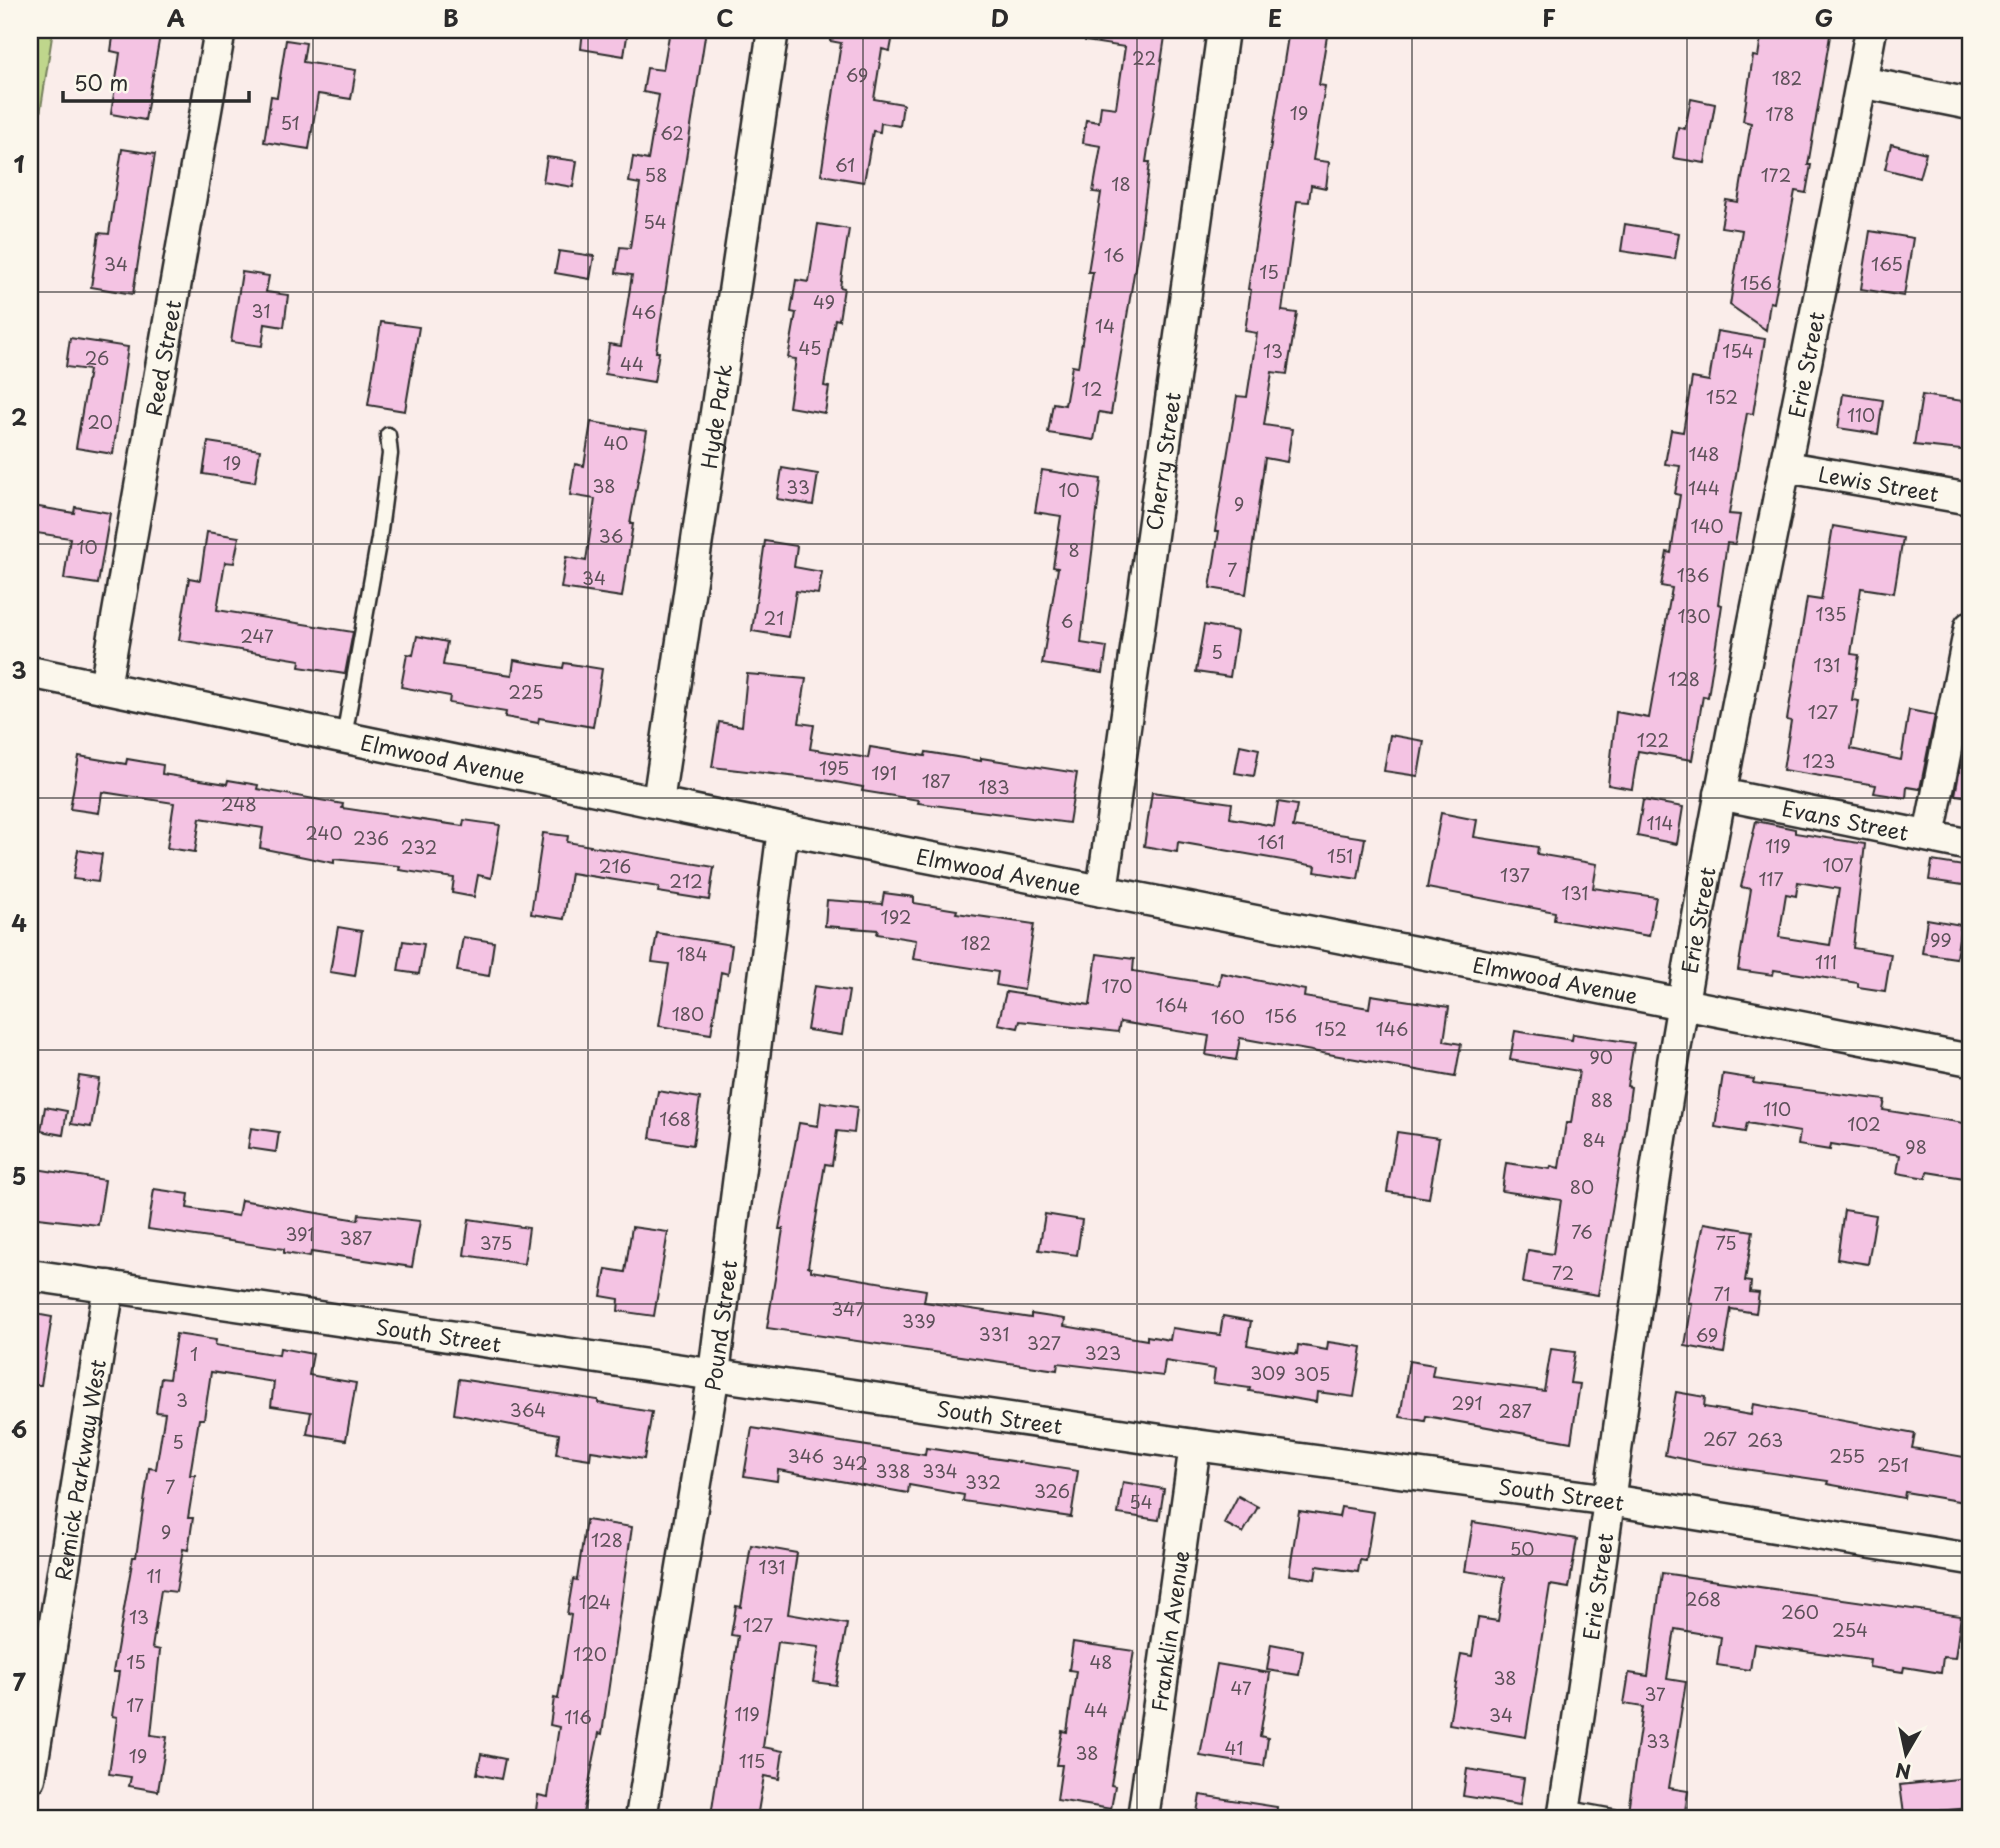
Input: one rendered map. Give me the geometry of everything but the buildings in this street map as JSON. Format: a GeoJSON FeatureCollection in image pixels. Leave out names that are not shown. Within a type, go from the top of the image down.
{"type":"FeatureCollection","features":[{"type":"Feature","properties":{"kind":"street","name":"Reed Street"},"geometry":{"type":"LineString","coordinates":[[105,687],[220,30]]}},
{"type":"Feature","properties":{"kind":"street","name":"Hyde Park"},"geometry":{"type":"LineString","coordinates":[[658,803],[773,30]]}},
{"type":"Feature","properties":{"kind":"street","name":"Cherry Street"},"geometry":{"type":"LineString","coordinates":[[1102,891],[1223,30]]}},
{"type":"Feature","properties":{"kind":"street","name":"Erie Street"},"geometry":{"type":"LineString","coordinates":[[1563,1813],[1683,1002],[1720,794],[1787,467],[1871,30]]}},
{"type":"Feature","properties":{"kind":"street"},"geometry":{"type":"LineString","coordinates":[[1861,82],[1970,104]]}},
{"type":"Feature","properties":{"kind":"street","name":"Lewis Street"},"geometry":{"type":"LineString","coordinates":[[1787,467],[1970,499]]}},
{"type":"Feature","properties":{"kind":"street"},"geometry":{"type":"LineString","coordinates":[[1929,836],[1970,627]]}},
{"type":"Feature","properties":{"kind":"street","name":"Elmwood Avenue"},"geometry":{"type":"LineString","coordinates":[[30,672],[783,829],[1683,1002],[1970,1060]]}},
{"type":"Feature","properties":{"kind":"street","name":"Evans Street"},"geometry":{"type":"LineString","coordinates":[[1720,794],[1970,845]]}},
{"type":"Feature","properties":{"kind":"street","name":"Pound Street"},"geometry":{"type":"LineString","coordinates":[[641,1818],[714,1373],[783,829]]}},
{"type":"Feature","properties":{"kind":"street","name":"South Street"},"geometry":{"type":"LineString","coordinates":[[30,1275],[1195,1445],[1610,1500],[1970,1559]]}},
{"type":"Feature","properties":{"kind":"street","name":"Remick Parkway West"},"geometry":{"type":"LineString","coordinates":[[30,1778],[109,1286]]}},
{"type":"Feature","properties":{"kind":"street","name":"Franklin Avenue"},"geometry":{"type":"LineString","coordinates":[[1143,1818],[1195,1445]]}},
{"type":"Feature","properties":{"kind":"lane"},"geometry":{"type":"LineString","coordinates":[[344,737],[379,538],[390,454],[388,435]]}},
{"type":"Feature","properties":{"kind":"lane"},"geometry":{"type":"LineString","coordinates":[[1563,1813],[1618,1818]]}},
{"type":"Feature","properties":{"kind":"green space"},"geometry":{"type":"Polygon","coordinates":[[[30,30],[53,30],[30,179],[30,30]]]}}]}
